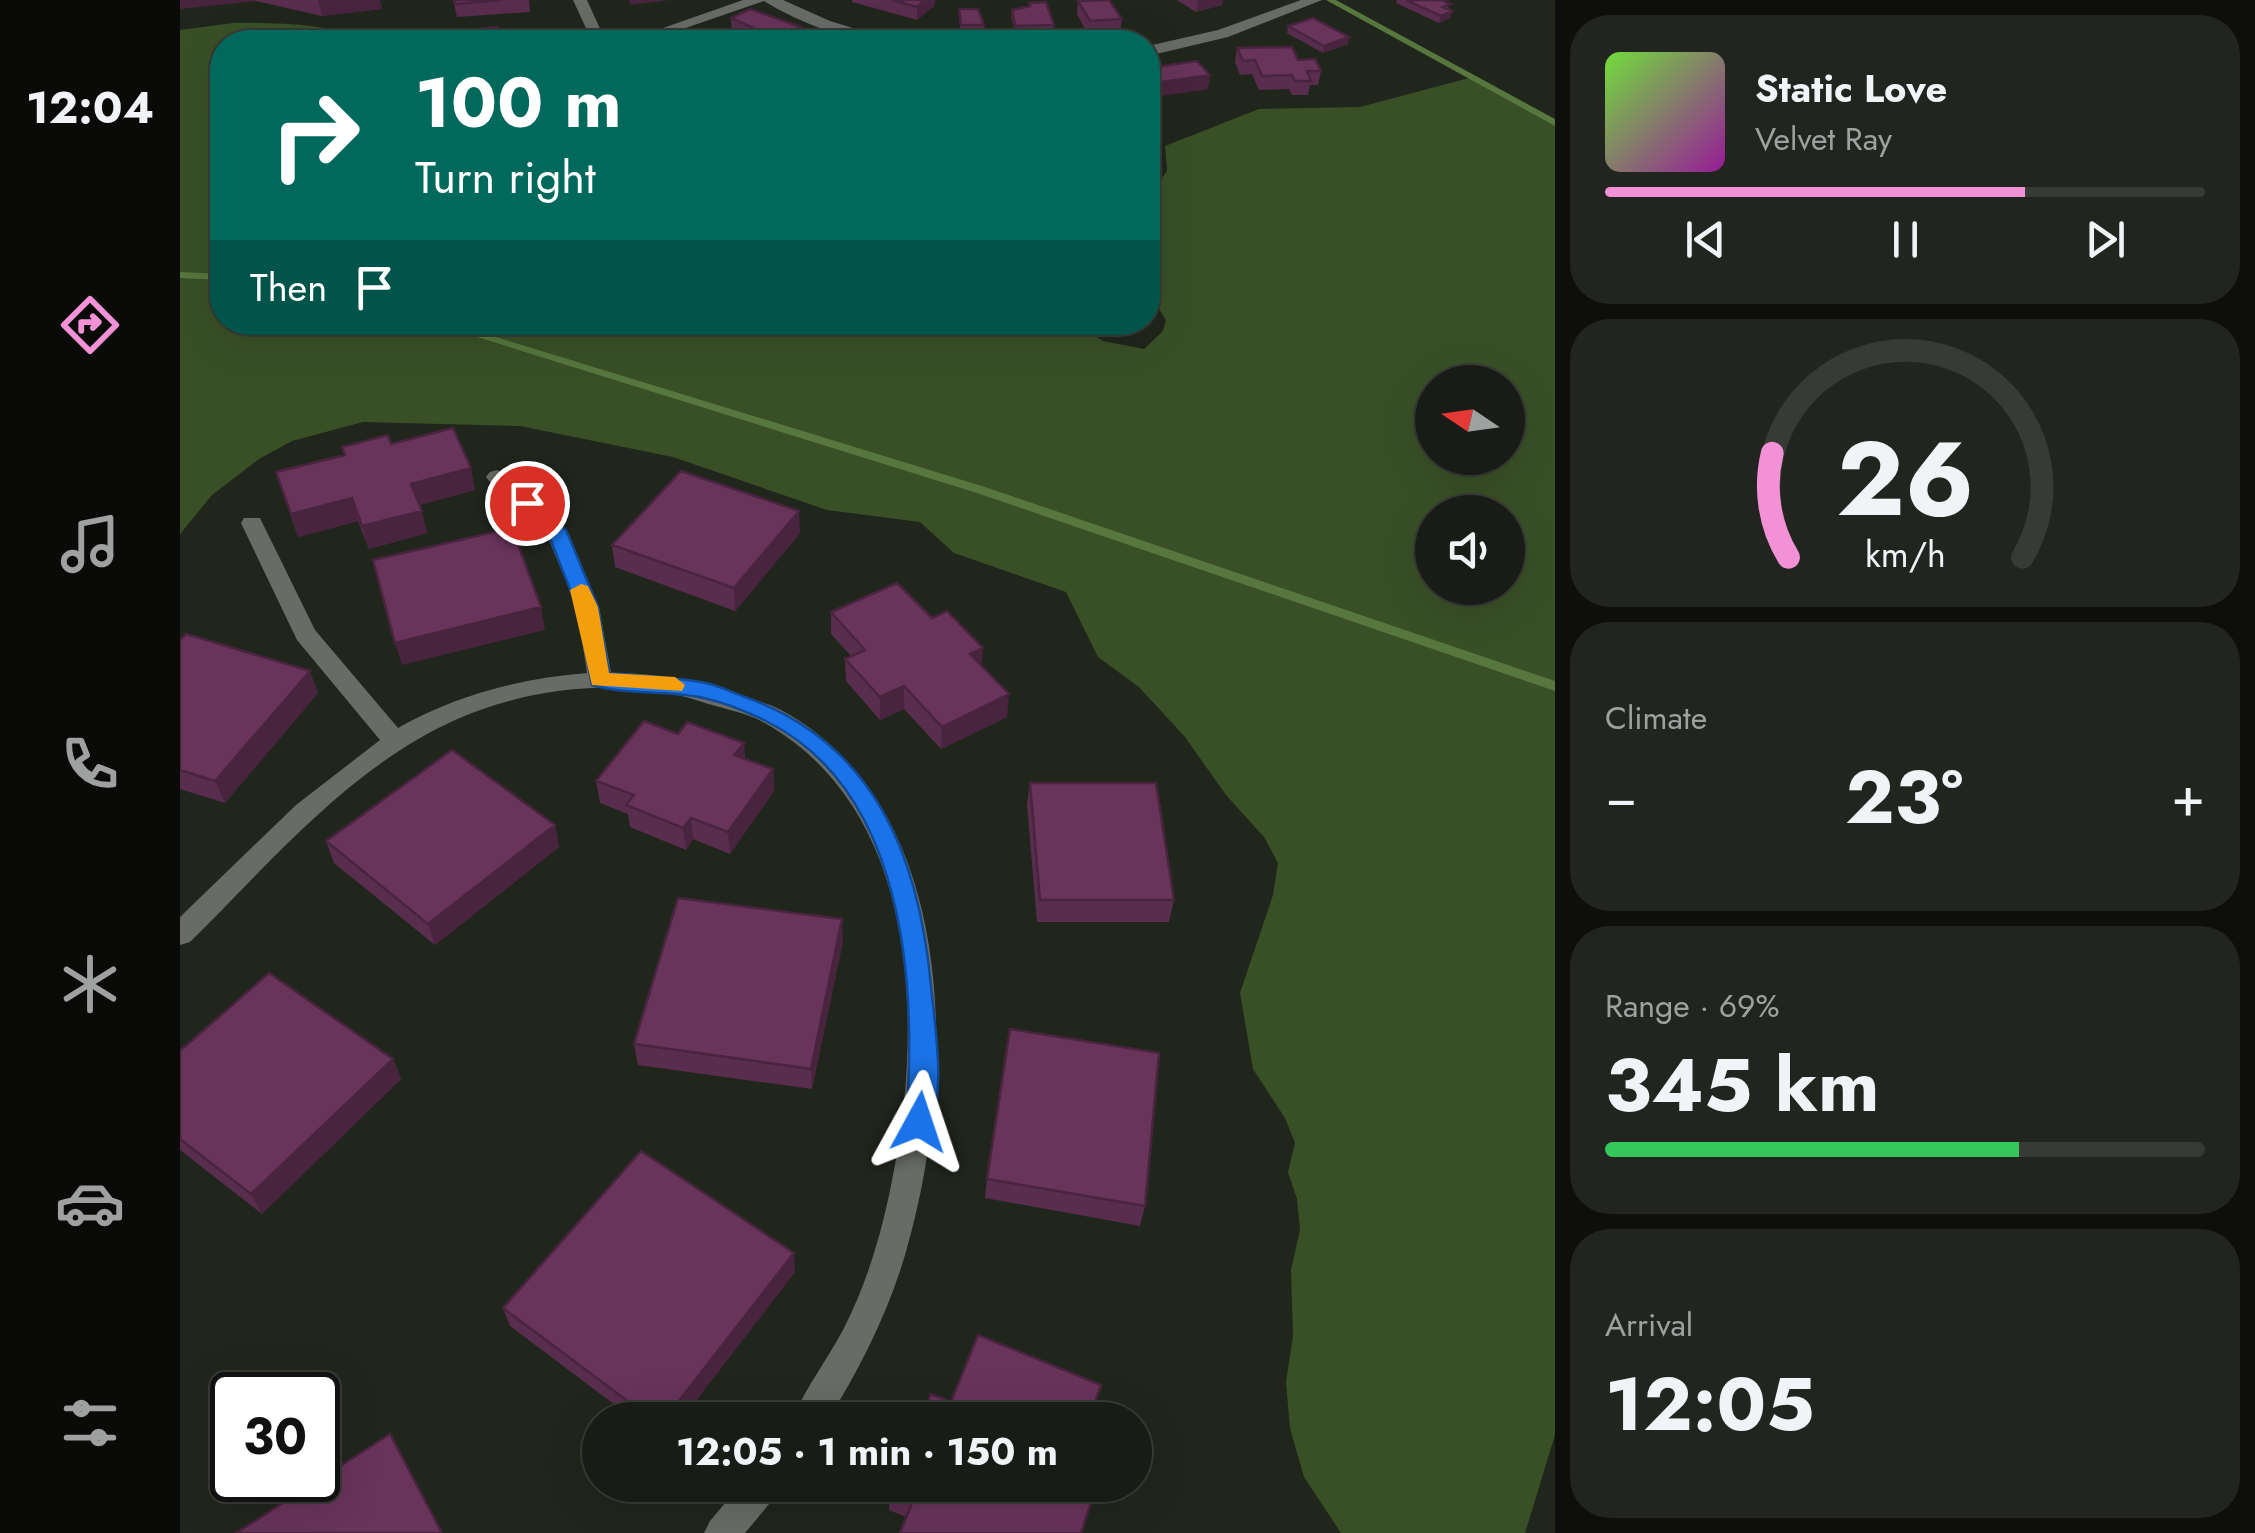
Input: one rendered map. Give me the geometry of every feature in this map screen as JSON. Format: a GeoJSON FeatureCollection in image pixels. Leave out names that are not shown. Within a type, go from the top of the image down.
{"type":"FeatureCollection","features":[{"type":"Feature","properties":{"kind":"street"},"geometry":{"type":"LineString","coordinates":[[580,0],[593,30]]}},
{"type":"Feature","properties":{"kind":"street"},"geometry":{"type":"LineString","coordinates":[[667,30],[758,0]]}},
{"type":"Feature","properties":{"kind":"street"},"geometry":{"type":"LineString","coordinates":[[771,0],[847,30]]}},
{"type":"Feature","properties":{"kind":"street"},"geometry":{"type":"LineString","coordinates":[[1160,49],[1198,42],[1314,0]]}},
{"type":"Feature","properties":{"kind":"street"},"geometry":{"type":"LineString","coordinates":[[497,477],[556,530],[588,607],[600,680]]}},
{"type":"Feature","properties":{"kind":"street"},"geometry":{"type":"LineString","coordinates":[[252,523],[305,634],[396,742]]}},
{"type":"Feature","properties":{"kind":"street"},"geometry":{"type":"LineString","coordinates":[[180,934],[338,785],[396,742],[484,700],[552,684],[600,680],[702,690],[740,700],[803,733],[852,779],[870,806],[905,894],[922,1002],[924,1054],[919,1122],[890,1254],[838,1374],[820,1402]]}},
{"type":"Feature","properties":{"kind":"street"},"geometry":{"type":"LineString","coordinates":[[722,1533],[748,1502]]}},
{"type":"Feature","properties":{"kind":"green space"},"geometry":{"type":"Polygon","coordinates":[[[233,23],[332,30],[210,30],[210,335],[1093,335],[1103,341],[1144,349],[1160,335],[1166,320],[1160,310],[1160,181],[1167,171],[1165,146],[1259,109],[1360,107],[1469,78],[1555,122],[1555,1435],[1525,1533],[1341,1533],[1304,1477],[1290,1428],[1286,1382],[1293,1336],[1291,1270],[1300,1230],[1297,1199],[1288,1172],[1295,1143],[1285,1118],[1253,1069],[1240,993],[1273,895],[1278,863],[1264,837],[1226,795],[1185,737],[1139,687],[1098,657],[1066,592],[954,553],[920,522],[827,510],[673,457],[520,426],[363,422],[292,441],[259,459],[212,495],[180,534],[180,30],[233,23]]]}},
{"type":"Feature","properties":{"kind":"building"},"geometry":{"type":"Polygon","coordinates":[[[454,0],[503,0],[455,4],[454,0]]]}},
{"type":"Feature","properties":{"kind":"building"},"geometry":{"type":"Polygon","coordinates":[[[893,0],[925,0],[917,7],[893,0]]]}},
{"type":"Feature","properties":{"kind":"building"},"geometry":{"type":"Polygon","coordinates":[[[1109,0],[1122,19],[1090,21],[1078,1],[1109,0]]]}},
{"type":"Feature","properties":{"kind":"building"},"geometry":{"type":"Polygon","coordinates":[[[1406,0],[1442,0],[1451,4],[1443,7],[1452,11],[1441,16],[1406,0]]]}},
{"type":"Feature","properties":{"kind":"building"},"geometry":{"type":"Polygon","coordinates":[[[1046,2],[1054,25],[1015,26],[1012,10],[1046,2]]]}},
{"type":"Feature","properties":{"kind":"building"},"geometry":{"type":"Polygon","coordinates":[[[750,9],[801,27],[758,30],[731,18],[750,9]]]}},
{"type":"Feature","properties":{"kind":"building"},"geometry":{"type":"Polygon","coordinates":[[[959,9],[978,9],[984,25],[961,25],[959,9]]]}},
{"type":"Feature","properties":{"kind":"building"},"geometry":{"type":"Polygon","coordinates":[[[1313,18],[1349,37],[1324,46],[1288,26],[1313,18]]]}},
{"type":"Feature","properties":{"kind":"building"},"geometry":{"type":"Polygon","coordinates":[[[1292,47],[1298,60],[1315,59],[1321,71],[1307,71],[1311,81],[1295,81],[1292,75],[1262,76],[1255,60],[1243,61],[1237,48],[1292,47]]]}},
{"type":"Feature","properties":{"kind":"building"},"geometry":{"type":"Polygon","coordinates":[[[1197,61],[1210,75],[1160,82],[1160,66],[1197,61]]]}},
{"type":"Feature","properties":{"kind":"building"},"geometry":{"type":"Polygon","coordinates":[[[453,428],[471,468],[411,484],[422,511],[362,526],[352,498],[291,514],[276,472],[345,455],[342,447],[388,435],[391,444],[453,428]]]}},
{"type":"Feature","properties":{"kind":"building"},"geometry":{"type":"Polygon","coordinates":[[[681,471],[799,511],[734,588],[612,545],[681,471]]]}},
{"type":"Feature","properties":{"kind":"building"},"geometry":{"type":"Polygon","coordinates":[[[512,528],[541,607],[395,643],[373,560],[512,528]]]}},
{"type":"Feature","properties":{"kind":"building"},"geometry":{"type":"Polygon","coordinates":[[[897,583],[932,618],[947,611],[983,648],[970,654],[1009,694],[942,727],[904,686],[880,697],[845,659],[865,650],[831,612],[897,583]]]}},
{"type":"Feature","properties":{"kind":"building"},"geometry":{"type":"Polygon","coordinates":[[[186,634],[310,671],[215,781],[180,770],[180,640],[186,634]]]}},
{"type":"Feature","properties":{"kind":"building"},"geometry":{"type":"Polygon","coordinates":[[[644,721],[678,734],[687,722],[744,743],[734,755],[773,769],[728,832],[691,818],[683,828],[626,805],[634,795],[596,781],[644,721]]]}},
{"type":"Feature","properties":{"kind":"building"},"geometry":{"type":"Polygon","coordinates":[[[452,750],[555,825],[428,924],[326,841],[452,750]]]}},
{"type":"Feature","properties":{"kind":"building"},"geometry":{"type":"Polygon","coordinates":[[[1030,783],[1156,783],[1174,900],[1040,900],[1030,783]]]}},
{"type":"Feature","properties":{"kind":"building"},"geometry":{"type":"Polygon","coordinates":[[[678,898],[842,919],[811,1069],[634,1044],[678,898]]]}},
{"type":"Feature","properties":{"kind":"building"},"geometry":{"type":"Polygon","coordinates":[[[269,973],[393,1059],[251,1194],[180,1139],[180,1051],[269,973]]]}},
{"type":"Feature","properties":{"kind":"building"},"geometry":{"type":"Polygon","coordinates":[[[1010,1029],[1159,1053],[1145,1206],[987,1179],[1010,1029]]]}},
{"type":"Feature","properties":{"kind":"building"},"geometry":{"type":"Polygon","coordinates":[[[641,1151],[794,1253],[678,1402],[629,1402],[503,1308],[641,1151]]]}},
{"type":"Feature","properties":{"kind":"building"},"geometry":{"type":"Polygon","coordinates":[[[978,1335],[1101,1385],[1095,1402],[951,1402],[978,1335]]]}},
{"type":"Feature","properties":{"kind":"building"},"geometry":{"type":"Polygon","coordinates":[[[931,1394],[951,1402],[928,1402],[931,1394]]]}},
{"type":"Feature","properties":{"kind":"building"},"geometry":{"type":"Polygon","coordinates":[[[390,1434],[442,1533],[236,1533],[284,1502],[340,1502],[340,1466],[390,1434]]]}},
{"type":"Feature","properties":{"kind":"building"},"geometry":{"type":"Polygon","coordinates":[[[1091,1502],[1081,1533],[900,1533],[912,1503],[1091,1502]]]}},
{"type":"Feature","properties":{"kind":"waterway"},"geometry":{"type":"LineString","coordinates":[[1330,0],[1555,123]]}},
{"type":"Feature","properties":{"kind":"waterway"},"geometry":{"type":"LineString","coordinates":[[180,275],[210,276]]}},
{"type":"Feature","properties":{"kind":"waterway"},"geometry":{"type":"LineString","coordinates":[[476,335],[981,490],[1555,686]]}},
{"type":"Feature","properties":{"kind":"slow traffic"},"geometry":{"type":"LineString","coordinates":[[581,590],[588,607],[600,680],[675,685]]}},
{"type":"Feature","properties":{"kind":"route"},"geometry":{"type":"LineString","coordinates":[[527,503],[556,530],[588,607],[600,680],[702,690],[740,700],[771,714],[829,754],[870,806],[888,842],[905,894],[915,945],[924,1054],[919,1122]]}}]}
